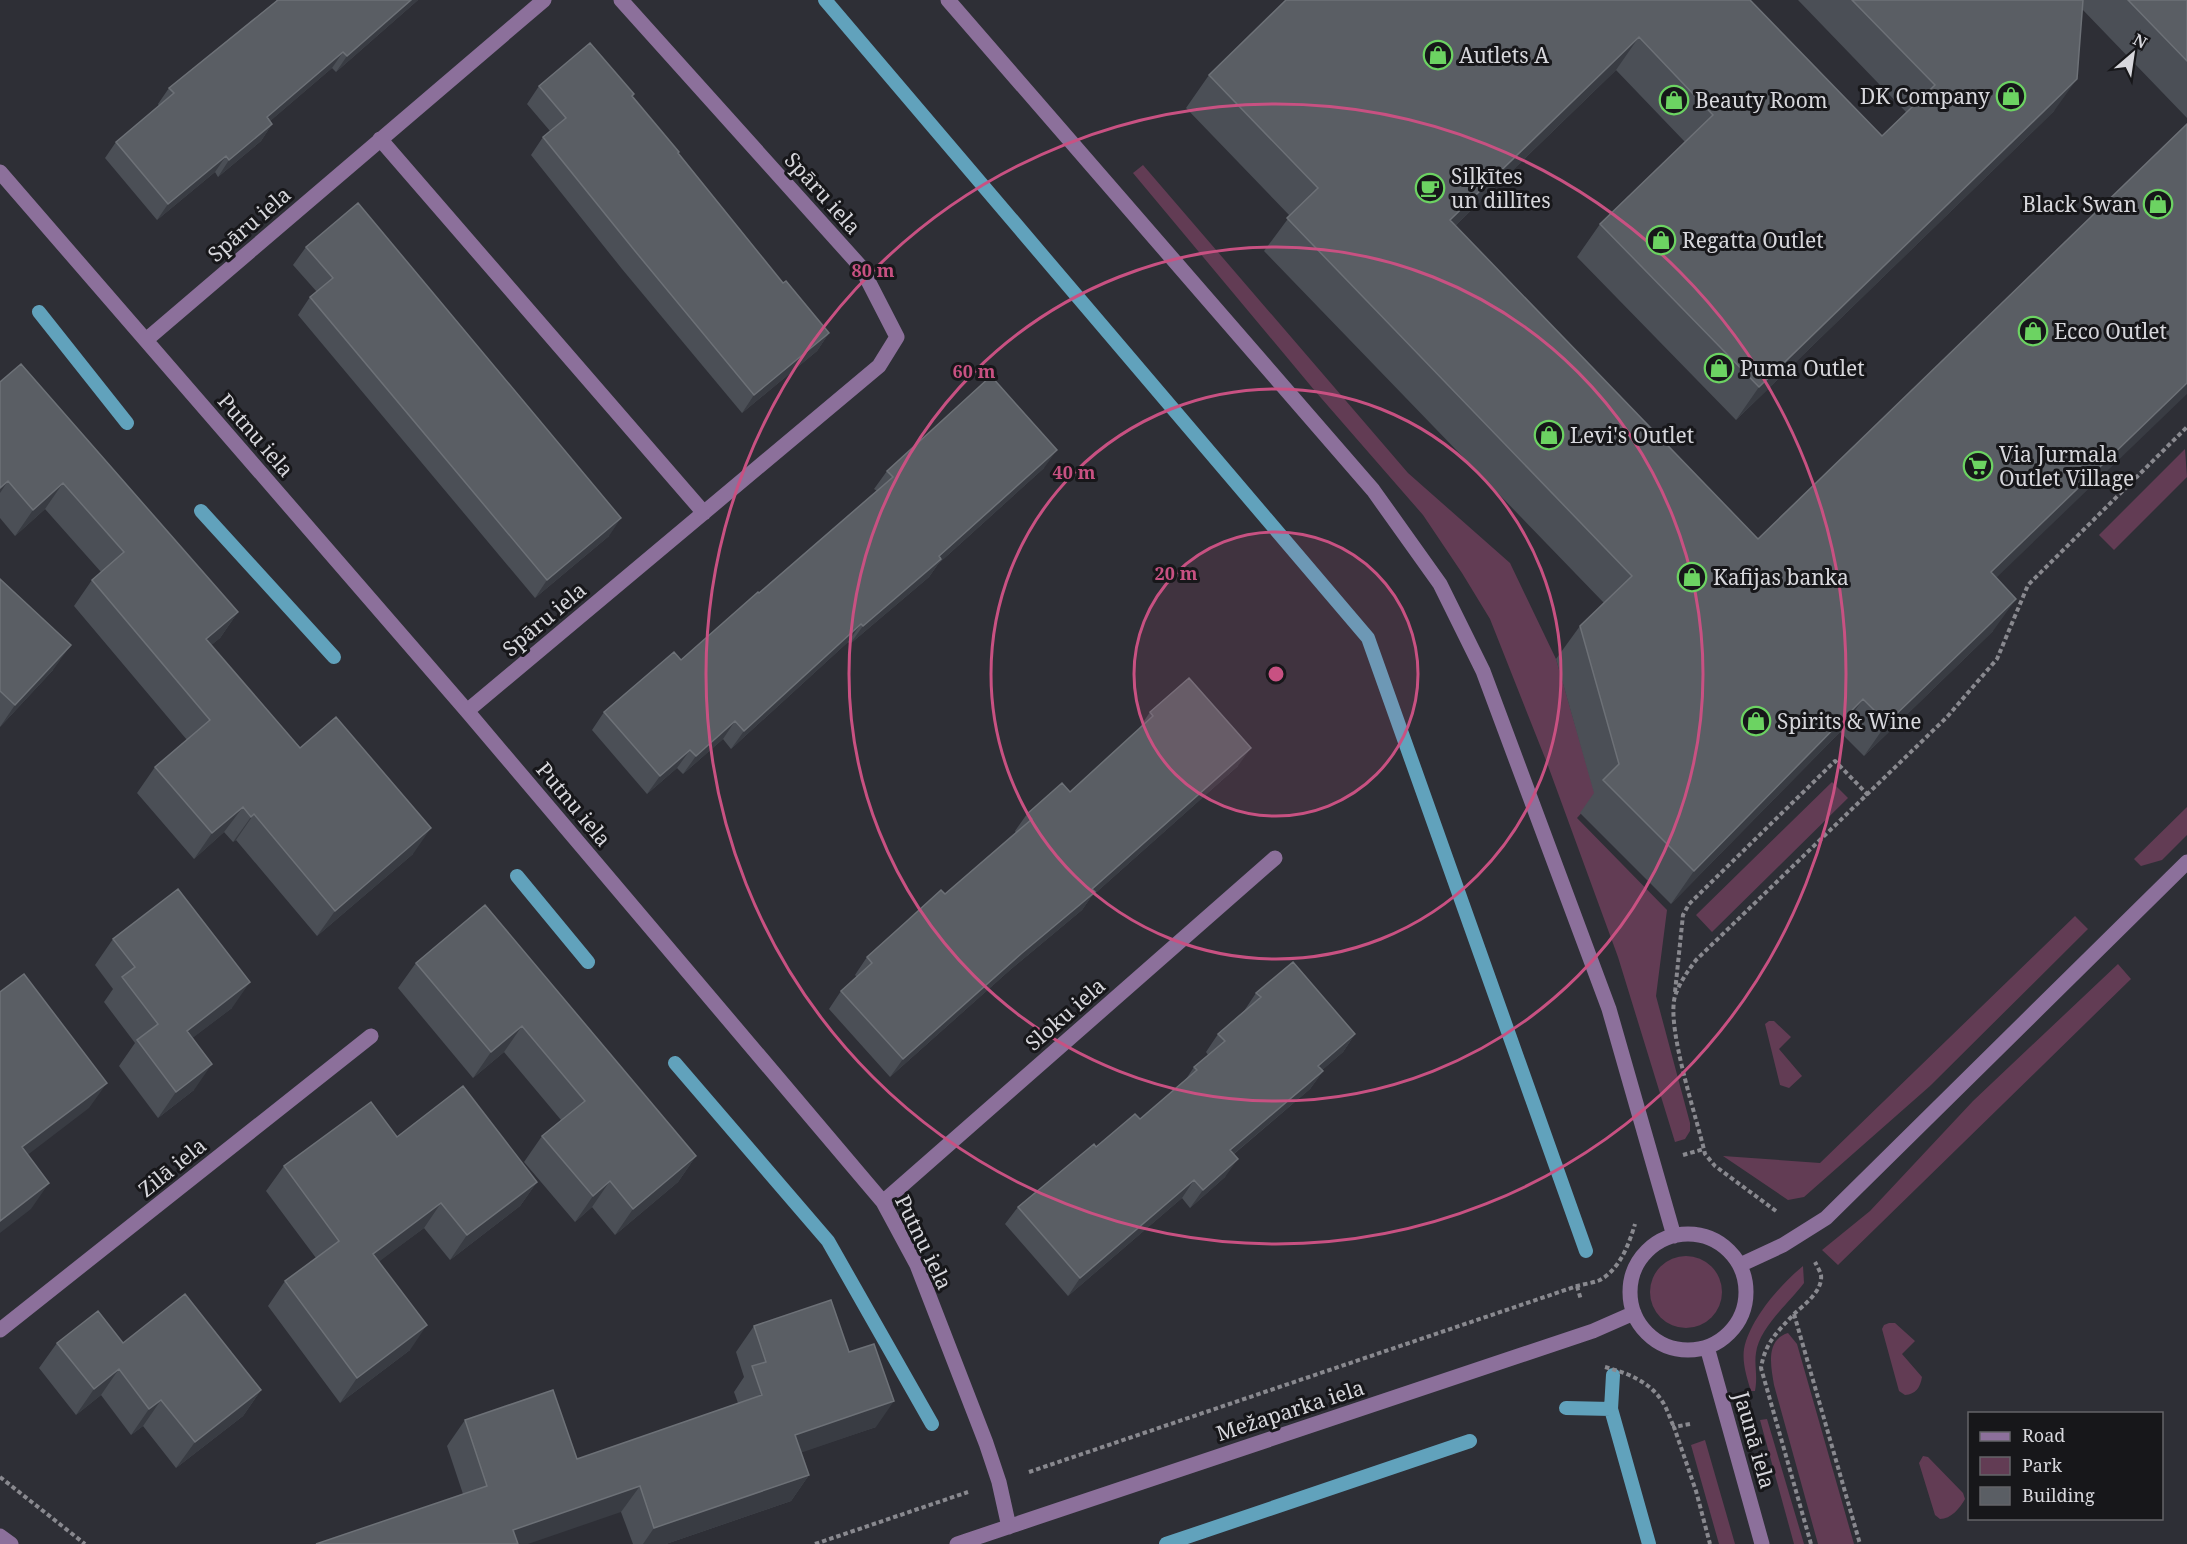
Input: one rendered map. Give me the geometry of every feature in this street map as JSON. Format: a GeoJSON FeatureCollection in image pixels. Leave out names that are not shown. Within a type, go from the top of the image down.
{"type":"FeatureCollection","features":[{"type":"Feature","properties":{"kind":"street","name":"Spāru iela"},"geometry":{"type":"LineString","coordinates":[[146,340],[544,0]]}},
{"type":"Feature","properties":{"kind":"street","name":"Spāru iela"},"geometry":{"type":"LineString","coordinates":[[468,711],[879,366],[897,337],[861,267],[621,0]]}},
{"type":"Feature","properties":{"kind":"street"},"geometry":{"type":"LineString","coordinates":[[948,0],[1373,490],[1440,585],[1483,671],[1609,1009],[1674,1236]]}},
{"type":"Feature","properties":{"kind":"street"},"geometry":{"type":"LineString","coordinates":[[380,139],[704,513]]}},
{"type":"Feature","properties":{"kind":"street","name":"Putnu iela"},"geometry":{"type":"LineString","coordinates":[[0,171],[468,711],[883,1202],[917,1265],[986,1443],[999,1482],[1009,1527]]}},
{"type":"Feature","properties":{"kind":"street","name":"Sloku iela"},"geometry":{"type":"LineString","coordinates":[[883,1202],[1275,858]]}},
{"type":"Feature","properties":{"kind":"street"},"geometry":{"type":"LineString","coordinates":[[1740,1265],[1784,1245],[1826,1218],[2187,862]]}},
{"type":"Feature","properties":{"kind":"street","name":"Zilā iela"},"geometry":{"type":"LineString","coordinates":[[0,1330],[371,1036]]}},
{"type":"Feature","properties":{"kind":"street"},"geometry":{"type":"LineString","coordinates":[[1693,1234],[1712,1239],[1728,1249],[1740,1265],[1746,1284],[1745,1304],[1738,1323],[1724,1338],[1707,1347],[1689,1350],[1671,1348],[1655,1341],[1642,1328],[1634,1312],[1630,1294],[1633,1275],[1642,1257],[1656,1244],[1674,1236],[1693,1234]]}},
{"type":"Feature","properties":{"kind":"street","name":"Mežaparka iela"},"geometry":{"type":"LineString","coordinates":[[957,1544],[1593,1331],[1634,1312]]}},
{"type":"Feature","properties":{"kind":"street","name":"Jaunā iela"},"geometry":{"type":"LineString","coordinates":[[1707,1347],[1762,1544]]}},
{"type":"Feature","properties":{"kind":"street"},"geometry":{"type":"LineString","coordinates":[[0,1536],[11,1544]]}},
{"type":"Feature","properties":{"kind":"path"},"geometry":{"type":"LineString","coordinates":[[1675,999],[1683,978],[1696,960],[1947,717],[1997,659],[2028,585],[2186,431]]}},
{"type":"Feature","properties":{"kind":"path"},"geometry":{"type":"LineString","coordinates":[[1777,1211],[1715,1166],[1705,1154],[1674,1027],[1683,915],[1689,904],[1835,761],[1868,795]]}},
{"type":"Feature","properties":{"kind":"path"},"geometry":{"type":"LineString","coordinates":[[815,1544],[1600,1280],[1617,1266],[1630,1242],[1638,1216]]}},
{"type":"Feature","properties":{"kind":"path"},"geometry":{"type":"LineString","coordinates":[[1811,1544],[1761,1368],[1764,1351],[1777,1332],[1810,1300],[1820,1283],[1821,1275],[1813,1259]]}},
{"type":"Feature","properties":{"kind":"path"},"geometry":{"type":"LineString","coordinates":[[1577,1286],[1583,1306]]}},
{"type":"Feature","properties":{"kind":"path"},"geometry":{"type":"LineString","coordinates":[[1794,1314],[1860,1544]]}},
{"type":"Feature","properties":{"kind":"path"},"geometry":{"type":"LineString","coordinates":[[1605,1367],[1629,1374],[1646,1384],[1662,1401],[1674,1427],[1696,1491],[1710,1544]]}},
{"type":"Feature","properties":{"kind":"path"},"geometry":{"type":"LineString","coordinates":[[1674,1427],[1690,1424]]}},
{"type":"Feature","properties":{"kind":"path"},"geometry":{"type":"LineString","coordinates":[[0,1477],[85,1544]]}},
{"type":"Feature","properties":{"kind":"green space"},"geometry":{"type":"Polygon","coordinates":[[[1143,165],[1408,473],[1510,563],[1556,659],[1596,797],[1577,818],[1667,910],[1656,996],[1690,1123],[1690,1131],[1685,1139],[1675,1142],[1618,957],[1547,763],[1490,619],[1423,515],[1315,391],[1133,173],[1143,165]]]}},
{"type":"Feature","properties":{"kind":"green space"},"geometry":{"type":"Polygon","coordinates":[[[2185,449],[2187,477],[2114,550],[2099,535],[2185,449]]]}},
{"type":"Feature","properties":{"kind":"green space"},"geometry":{"type":"Polygon","coordinates":[[[1832,782],[1848,798],[1712,932],[1696,915],[1832,782]]]}},
{"type":"Feature","properties":{"kind":"green space"},"geometry":{"type":"Polygon","coordinates":[[[2187,807],[2187,835],[2162,860],[2141,866],[2134,859],[2187,807]]]}},
{"type":"Feature","properties":{"kind":"green space"},"geometry":{"type":"Polygon","coordinates":[[[2075,916],[2088,929],[1930,1086],[1804,1197],[1788,1200],[1723,1156],[1820,1163],[2075,916]]]}},
{"type":"Feature","properties":{"kind":"green space"},"geometry":{"type":"Polygon","coordinates":[[[2118,964],[2131,979],[1838,1265],[1822,1250],[1870,1211],[1973,1101],[2118,964]]]}},
{"type":"Feature","properties":{"kind":"green space"},"geometry":{"type":"Polygon","coordinates":[[[1774,1021],[1791,1037],[1779,1049],[1802,1076],[1789,1088],[1780,1085],[1765,1024],[1774,1021]]]}},
{"type":"Feature","properties":{"kind":"green space"},"geometry":{"type":"Polygon","coordinates":[[[1693,1256],[1712,1266],[1720,1278],[1722,1292],[1720,1306],[1712,1318],[1700,1326],[1679,1328],[1660,1318],[1652,1306],[1650,1285],[1660,1266],[1672,1258],[1693,1256]]]}},
{"type":"Feature","properties":{"kind":"green space"},"geometry":{"type":"Polygon","coordinates":[[[1803,1266],[1804,1283],[1769,1325],[1758,1344],[1755,1391],[1751,1391],[1744,1360],[1747,1338],[1767,1303],[1803,1266]]]}},
{"type":"Feature","properties":{"kind":"green space"},"geometry":{"type":"Polygon","coordinates":[[[1889,1323],[1895,1323],[1915,1341],[1902,1354],[1922,1377],[1917,1390],[1909,1394],[1905,1395],[1899,1391],[1882,1329],[1889,1323]]]}},
{"type":"Feature","properties":{"kind":"green space"},"geometry":{"type":"Polygon","coordinates":[[[1788,1333],[1797,1344],[1854,1544],[1818,1544],[1774,1385],[1771,1355],[1776,1342],[1788,1333]]]}},
{"type":"Feature","properties":{"kind":"green space"},"geometry":{"type":"Polygon","coordinates":[[[1767,1419],[1804,1544],[1794,1544],[1760,1420],[1767,1419]]]}},
{"type":"Feature","properties":{"kind":"green space"},"geometry":{"type":"Polygon","coordinates":[[[1705,1440],[1735,1544],[1719,1544],[1691,1445],[1705,1440]]]}},
{"type":"Feature","properties":{"kind":"green space"},"geometry":{"type":"Polygon","coordinates":[[[1923,1456],[1928,1457],[1963,1493],[1965,1499],[1955,1512],[1944,1519],[1935,1515],[1919,1463],[1923,1456]]]}},
{"type":"Feature","properties":{"kind":"building"},"geometry":{"type":"Polygon","coordinates":[[[278,0],[411,0],[347,56],[343,52],[267,117],[272,124],[229,160],[226,156],[168,204],[116,142],[174,93],[169,88],[278,0]]]}},
{"type":"Feature","properties":{"kind":"building","name":"Via Jurmala Outlet Village"},"geometry":{"type":"Polygon","coordinates":[[[1286,0],[1750,0],[1882,136],[1935,85],[1852,0],[2083,0],[2077,79],[1759,387],[1600,224],[1713,115],[1639,37],[1450,220],[1758,539],[2187,124],[2187,383],[1991,572],[2016,599],[1887,723],[1863,699],[1694,871],[1603,780],[1619,764],[1580,626],[1632,576],[1287,218],[1318,188],[1209,75],[1286,0]]]}},
{"type":"Feature","properties":{"kind":"building"},"geometry":{"type":"Polygon","coordinates":[[[2128,0],[2187,0],[2187,61],[2128,0]]]}},
{"type":"Feature","properties":{"kind":"building"},"geometry":{"type":"Polygon","coordinates":[[[590,43],[634,94],[632,96],[783,283],[786,281],[829,333],[754,395],[543,137],[566,118],[539,86],[590,43]]]}},
{"type":"Feature","properties":{"kind":"building"},"geometry":{"type":"Polygon","coordinates":[[[358,203],[621,518],[547,580],[310,297],[333,278],[306,247],[358,203]]]}},
{"type":"Feature","properties":{"kind":"building"},"geometry":{"type":"Polygon","coordinates":[[[21,364],[238,612],[206,639],[300,748],[336,717],[431,828],[335,911],[254,814],[251,817],[243,807],[212,833],[155,767],[210,720],[92,580],[124,552],[63,483],[33,510],[8,481],[0,488],[0,382],[21,364]]]}},
{"type":"Feature","properties":{"kind":"building"},"geometry":{"type":"Polygon","coordinates":[[[991,376],[1057,450],[939,556],[941,559],[863,626],[861,624],[744,731],[735,721],[696,756],[690,750],[660,776],[604,712],[674,652],[681,660],[893,477],[887,471],[991,376]]]}},
{"type":"Feature","properties":{"kind":"building"},"geometry":{"type":"Polygon","coordinates":[[[0,579],[71,645],[15,705],[0,691],[0,579]]]}},
{"type":"Feature","properties":{"kind":"building"},"geometry":{"type":"Polygon","coordinates":[[[1189,678],[1251,748],[1092,889],[1095,892],[1022,953],[903,1059],[841,991],[872,963],[867,957],[941,890],[945,894],[1032,819],[1027,814],[1062,783],[1070,792],[1153,716],[1150,712],[1189,678]]]}},
{"type":"Feature","properties":{"kind":"building"},"geometry":{"type":"Polygon","coordinates":[[[178,889],[250,982],[187,1031],[212,1064],[176,1092],[137,1040],[158,1024],[122,977],[135,967],[113,939],[178,889]]]}},
{"type":"Feature","properties":{"kind":"building"},"geometry":{"type":"Polygon","coordinates":[[[485,905],[696,1156],[633,1209],[610,1181],[593,1196],[542,1136],[585,1101],[522,1026],[491,1052],[416,963],[485,905]]]}},
{"type":"Feature","properties":{"kind":"building"},"geometry":{"type":"Polygon","coordinates":[[[1293,962],[1355,1034],[1318,1066],[1323,1071],[1230,1150],[1238,1159],[1203,1190],[1194,1180],[1080,1278],[1018,1207],[1094,1144],[1096,1147],[1135,1114],[1140,1119],[1197,1070],[1194,1067],[1225,1041],[1218,1034],[1261,997],[1256,993],[1293,962]]]}},
{"type":"Feature","properties":{"kind":"building"},"geometry":{"type":"Polygon","coordinates":[[[24,974],[107,1083],[22,1147],[49,1183],[0,1221],[0,992],[24,974]]]}},
{"type":"Feature","properties":{"kind":"building"},"geometry":{"type":"Polygon","coordinates":[[[463,1086],[537,1182],[467,1235],[441,1203],[373,1254],[427,1325],[357,1378],[285,1281],[339,1241],[284,1166],[371,1102],[397,1137],[463,1086]]]}},
{"type":"Feature","properties":{"kind":"building"},"geometry":{"type":"Polygon","coordinates":[[[185,1294],[261,1390],[195,1442],[161,1400],[149,1409],[119,1369],[94,1389],[57,1343],[98,1311],[123,1343],[185,1294]]]}},
{"type":"Feature","properties":{"kind":"building"},"geometry":{"type":"Polygon","coordinates":[[[831,1300],[849,1352],[874,1344],[894,1401],[795,1435],[809,1475],[654,1528],[640,1486],[513,1530],[518,1544],[316,1544],[487,1486],[465,1420],[553,1390],[577,1459],[762,1395],[752,1366],[766,1362],[754,1326],[831,1300]]]}},
{"type":"Feature","properties":{"kind":"waterway"},"geometry":{"type":"LineString","coordinates":[[825,0],[1368,638],[1586,1251]]}},
{"type":"Feature","properties":{"kind":"waterway"},"geometry":{"type":"LineString","coordinates":[[39,312],[127,423]]}},
{"type":"Feature","properties":{"kind":"waterway"},"geometry":{"type":"LineString","coordinates":[[201,511],[334,657]]}},
{"type":"Feature","properties":{"kind":"waterway"},"geometry":{"type":"LineString","coordinates":[[517,876],[588,962]]}},
{"type":"Feature","properties":{"kind":"waterway"},"geometry":{"type":"LineString","coordinates":[[675,1063],[828,1241],[932,1424]]}},
{"type":"Feature","properties":{"kind":"waterway"},"geometry":{"type":"LineString","coordinates":[[1613,1375],[1611,1409],[1649,1544]]}},
{"type":"Feature","properties":{"kind":"waterway"},"geometry":{"type":"LineString","coordinates":[[1566,1408],[1611,1409]]}},
{"type":"Feature","properties":{"kind":"waterway"},"geometry":{"type":"LineString","coordinates":[[1166,1544],[1470,1441]]}},
{"type":"Feature","properties":{"kind":"place","name":"Autlets A"},"geometry":{"type":"Point","coordinates":[1438,55]}},
{"type":"Feature","properties":{"kind":"place","name":"DK Company"},"geometry":{"type":"Point","coordinates":[2011,96]}},
{"type":"Feature","properties":{"kind":"place","name":"Beauty Room"},"geometry":{"type":"Point","coordinates":[1674,100]}},
{"type":"Feature","properties":{"kind":"place","name":"Siļķītes un dillītes"},"geometry":{"type":"Point","coordinates":[1430,188]}},
{"type":"Feature","properties":{"kind":"place","name":"Black Swan"},"geometry":{"type":"Point","coordinates":[2158,204]}},
{"type":"Feature","properties":{"kind":"place","name":"Regatta Outlet"},"geometry":{"type":"Point","coordinates":[1661,240]}},
{"type":"Feature","properties":{"kind":"place","name":"Ecco Outlet"},"geometry":{"type":"Point","coordinates":[2033,331]}},
{"type":"Feature","properties":{"kind":"place","name":"Puma Outlet"},"geometry":{"type":"Point","coordinates":[1719,368]}},
{"type":"Feature","properties":{"kind":"place","name":"Levi's Outlet"},"geometry":{"type":"Point","coordinates":[1549,435]}},
{"type":"Feature","properties":{"kind":"place","name":"Via Jurmala Outlet Village"},"geometry":{"type":"Point","coordinates":[1978,466]}},
{"type":"Feature","properties":{"kind":"place","name":"Kafijas banka"},"geometry":{"type":"Point","coordinates":[1692,577]}},
{"type":"Feature","properties":{"kind":"place","name":"Spirits & Wine"},"geometry":{"type":"Point","coordinates":[1756,721]}}]}
